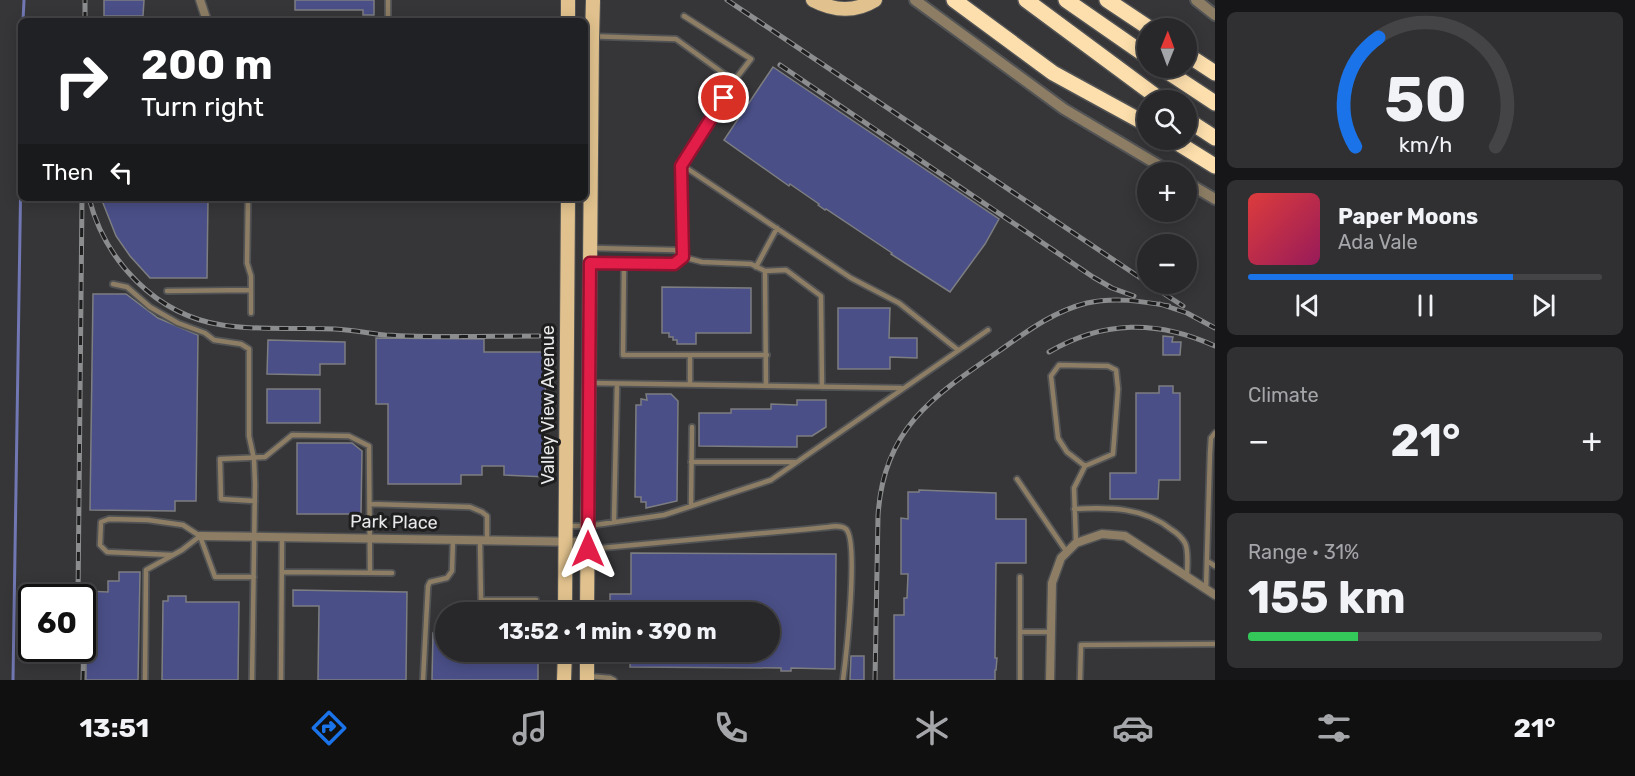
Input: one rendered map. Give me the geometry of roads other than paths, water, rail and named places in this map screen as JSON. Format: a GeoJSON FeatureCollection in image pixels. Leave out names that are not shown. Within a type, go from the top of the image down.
{"type":"FeatureCollection","features":[{"type":"Feature","properties":{"kind":"highway"},"geometry":{"type":"LineString","coordinates":[[954,0],[1053,73],[1137,119]]}},
{"type":"Feature","properties":{"kind":"highway"},"geometry":{"type":"LineString","coordinates":[[1026,0],[1148,90]]}},
{"type":"Feature","properties":{"kind":"highway"},"geometry":{"type":"LineString","coordinates":[[1066,0],[1137,49]]}},
{"type":"Feature","properties":{"kind":"highway"},"geometry":{"type":"LineString","coordinates":[[1107,0],[1137,20]]}},
{"type":"Feature","properties":{"kind":"highway"},"geometry":{"type":"LineString","coordinates":[[1197,61],[1215,73]]}},
{"type":"Feature","properties":{"kind":"highway"},"geometry":{"type":"LineString","coordinates":[[1177,78],[1215,103]]}},
{"type":"Feature","properties":{"kind":"highway"},"geometry":{"type":"LineString","coordinates":[[1197,126],[1215,138]]}},
{"type":"Feature","properties":{"kind":"highway"},"geometry":{"type":"LineString","coordinates":[[1189,150],[1215,166]]}},
{"type":"Feature","properties":{"kind":"main road"},"geometry":{"type":"LineString","coordinates":[[568,0],[568,18]]}},
{"type":"Feature","properties":{"kind":"main road"},"geometry":{"type":"LineString","coordinates":[[587,602],[590,263],[588,167],[591,131],[592,0]]}},
{"type":"Feature","properties":{"kind":"main road"},"geometry":{"type":"LineString","coordinates":[[813,0],[837,9],[854,10],[875,0]]}},
{"type":"Feature","properties":{"kind":"main road","name":"Valley View Avenue"},"geometry":{"type":"LineString","coordinates":[[565,602],[568,201]]}},
{"type":"Feature","properties":{"kind":"main road"},"geometry":{"type":"LineString","coordinates":[[564,680],[565,662]]}},
{"type":"Feature","properties":{"kind":"main road"},"geometry":{"type":"LineString","coordinates":[[587,662],[587,678]]}},
{"type":"Feature","properties":{"kind":"street"},"geometry":{"type":"LineString","coordinates":[[200,0],[206,18]]}},
{"type":"Feature","properties":{"kind":"street"},"geometry":{"type":"LineString","coordinates":[[915,0],[1064,109],[1153,162]]}},
{"type":"Feature","properties":{"kind":"street"},"geometry":{"type":"LineString","coordinates":[[1196,0],[1215,15]]}},
{"type":"Feature","properties":{"kind":"street"},"geometry":{"type":"LineString","coordinates":[[1197,188],[1215,199]]}},
{"type":"Feature","properties":{"kind":"street"},"geometry":{"type":"LineString","coordinates":[[1050,680],[1052,583],[1057,566],[1066,551],[1076,543],[1102,534],[1125,536],[1215,595]]}},
{"type":"Feature","properties":{"kind":"street","name":"Park Place"},"geometry":{"type":"LineString","coordinates":[[200,536],[566,542],[588,546]]}},
{"type":"Feature","properties":{"kind":"lane"},"geometry":{"type":"LineString","coordinates":[[388,0],[388,18]]}},
{"type":"Feature","properties":{"kind":"lane"},"geometry":{"type":"LineString","coordinates":[[683,257],[682,165],[734,81],[751,59],[684,16]]}},
{"type":"Feature","properties":{"kind":"lane"},"geometry":{"type":"LineString","coordinates":[[588,36],[676,39],[734,81]]}},
{"type":"Feature","properties":{"kind":"lane"},"geometry":{"type":"LineString","coordinates":[[682,165],[852,278],[899,303],[958,350]]}},
{"type":"Feature","properties":{"kind":"lane"},"geometry":{"type":"LineString","coordinates":[[248,201],[247,263],[251,276],[250,313]]}},
{"type":"Feature","properties":{"kind":"lane"},"geometry":{"type":"LineString","coordinates":[[756,267],[777,228]]}},
{"type":"Feature","properties":{"kind":"lane"},"geometry":{"type":"LineString","coordinates":[[590,248],[675,250],[683,257],[702,262],[751,264],[765,271],[786,270],[821,296],[822,387]]}},
{"type":"Feature","properties":{"kind":"lane"},"geometry":{"type":"LineString","coordinates":[[590,263],[674,264],[683,257]]}},
{"type":"Feature","properties":{"kind":"lane"},"geometry":{"type":"LineString","coordinates":[[624,264],[623,355],[767,355]]}},
{"type":"Feature","properties":{"kind":"lane"},"geometry":{"type":"LineString","coordinates":[[765,271],[766,386]]}},
{"type":"Feature","properties":{"kind":"lane"},"geometry":{"type":"LineString","coordinates":[[113,284],[127,287],[150,307],[178,323],[206,333],[214,340],[241,344],[249,349],[249,436],[254,459],[255,501],[252,680]]}},
{"type":"Feature","properties":{"kind":"lane"},"geometry":{"type":"LineString","coordinates":[[167,291],[251,290]]}},
{"type":"Feature","properties":{"kind":"lane"},"geometry":{"type":"LineString","coordinates":[[566,526],[588,526],[664,515],[771,480],[988,330]]}},
{"type":"Feature","properties":{"kind":"lane"},"geometry":{"type":"LineString","coordinates":[[690,355],[690,384]]}},
{"type":"Feature","properties":{"kind":"lane"},"geometry":{"type":"LineString","coordinates":[[1076,543],[1074,488],[1085,466],[1113,454],[1118,389],[1116,370],[1108,366],[1059,365],[1051,376],[1058,438],[1067,452],[1085,466]]}},
{"type":"Feature","properties":{"kind":"lane"},"geometry":{"type":"LineString","coordinates":[[589,383],[902,388]]}},
{"type":"Feature","properties":{"kind":"lane"},"geometry":{"type":"LineString","coordinates":[[614,521],[617,384]]}},
{"type":"Feature","properties":{"kind":"lane"},"geometry":{"type":"LineString","coordinates":[[691,506],[692,427]]}},
{"type":"Feature","properties":{"kind":"lane"},"geometry":{"type":"LineString","coordinates":[[1206,589],[1210,453],[1211,438],[1215,433]]}},
{"type":"Feature","properties":{"kind":"lane"},"geometry":{"type":"LineString","coordinates":[[255,501],[221,499],[220,459],[265,457],[292,435],[349,436],[369,446],[370,573]]}},
{"type":"Feature","properties":{"kind":"lane"},"geometry":{"type":"LineString","coordinates":[[691,462],[797,462]]}},
{"type":"Feature","properties":{"kind":"lane"},"geometry":{"type":"LineString","coordinates":[[1017,478],[1066,551]]}},
{"type":"Feature","properties":{"kind":"lane"},"geometry":{"type":"LineString","coordinates":[[370,504],[470,507],[483,512],[487,516],[481,600],[536,600]]}},
{"type":"Feature","properties":{"kind":"lane"},"geometry":{"type":"LineString","coordinates":[[1074,509],[1096,508],[1128,511],[1159,521],[1179,535],[1186,544],[1187,576]]}},
{"type":"Feature","properties":{"kind":"lane"},"geometry":{"type":"LineString","coordinates":[[172,555],[107,552],[100,544],[101,522],[109,519],[148,520],[183,525],[200,536],[215,577],[254,577]]}},
{"type":"Feature","properties":{"kind":"lane"},"geometry":{"type":"LineString","coordinates":[[588,546],[745,537],[840,526],[846,529],[850,535],[853,561],[843,680]]}},
{"type":"Feature","properties":{"kind":"lane"},"geometry":{"type":"LineString","coordinates":[[145,680],[146,570],[200,536]]}},
{"type":"Feature","properties":{"kind":"lane"},"geometry":{"type":"LineString","coordinates":[[281,680],[282,537]]}},
{"type":"Feature","properties":{"kind":"lane"},"geometry":{"type":"LineString","coordinates":[[423,680],[428,586],[430,582],[447,578],[452,571],[453,540]]}},
{"type":"Feature","properties":{"kind":"lane"},"geometry":{"type":"LineString","coordinates":[[1207,561],[1215,566]]}},
{"type":"Feature","properties":{"kind":"lane"},"geometry":{"type":"LineString","coordinates":[[282,572],[393,573]]}},
{"type":"Feature","properties":{"kind":"lane"},"geometry":{"type":"LineString","coordinates":[[1020,577],[1020,680]]}},
{"type":"Feature","properties":{"kind":"lane"},"geometry":{"type":"LineString","coordinates":[[1020,632],[1051,632]]}},
{"type":"Feature","properties":{"kind":"lane"},"geometry":{"type":"LineString","coordinates":[[1080,680],[1081,645],[1215,644]]}},
{"type":"Feature","properties":{"kind":"lane"},"geometry":{"type":"LineString","coordinates":[[587,678],[614,680]]}},
{"type":"Feature","properties":{"kind":"waterway"},"geometry":{"type":"LineString","coordinates":[[23,18],[24,0]]}},
{"type":"Feature","properties":{"kind":"waterway"},"geometry":{"type":"LineString","coordinates":[[13,680],[20,201]]}},
{"type":"Feature","properties":{"kind":"railway"},"geometry":{"type":"LineString","coordinates":[[85,0],[85,18]]}},
{"type":"Feature","properties":{"kind":"railway"},"geometry":{"type":"LineString","coordinates":[[727,0],[1137,276]]}},
{"type":"Feature","properties":{"kind":"railway"},"geometry":{"type":"LineString","coordinates":[[780,65],[1093,277],[1112,288],[1134,296]]}},
{"type":"Feature","properties":{"kind":"railway"},"geometry":{"type":"LineString","coordinates":[[78,584],[82,201]]}},
{"type":"Feature","properties":{"kind":"railway"},"geometry":{"type":"LineString","coordinates":[[90,201],[107,243],[137,281],[155,297],[176,310],[198,319],[236,327],[335,329],[385,335],[539,336]]}},
{"type":"Feature","properties":{"kind":"railway"},"geometry":{"type":"LineString","coordinates":[[1164,294],[1183,306]]}},
{"type":"Feature","properties":{"kind":"railway"},"geometry":{"type":"LineString","coordinates":[[875,680],[878,516],[882,486],[890,460],[901,437],[933,400],[953,384],[1030,330],[1063,311],[1087,303],[1108,300],[1138,301],[1169,306]]}},
{"type":"Feature","properties":{"kind":"railway"},"geometry":{"type":"LineString","coordinates":[[1160,304],[1187,313],[1215,328]]}},
{"type":"Feature","properties":{"kind":"railway"},"geometry":{"type":"LineString","coordinates":[[1049,352],[1090,334],[1131,327],[1173,331],[1215,346]]}},
{"type":"Feature","properties":{"kind":"railway"},"geometry":{"type":"LineString","coordinates":[[83,662],[83,680]]}}]}
